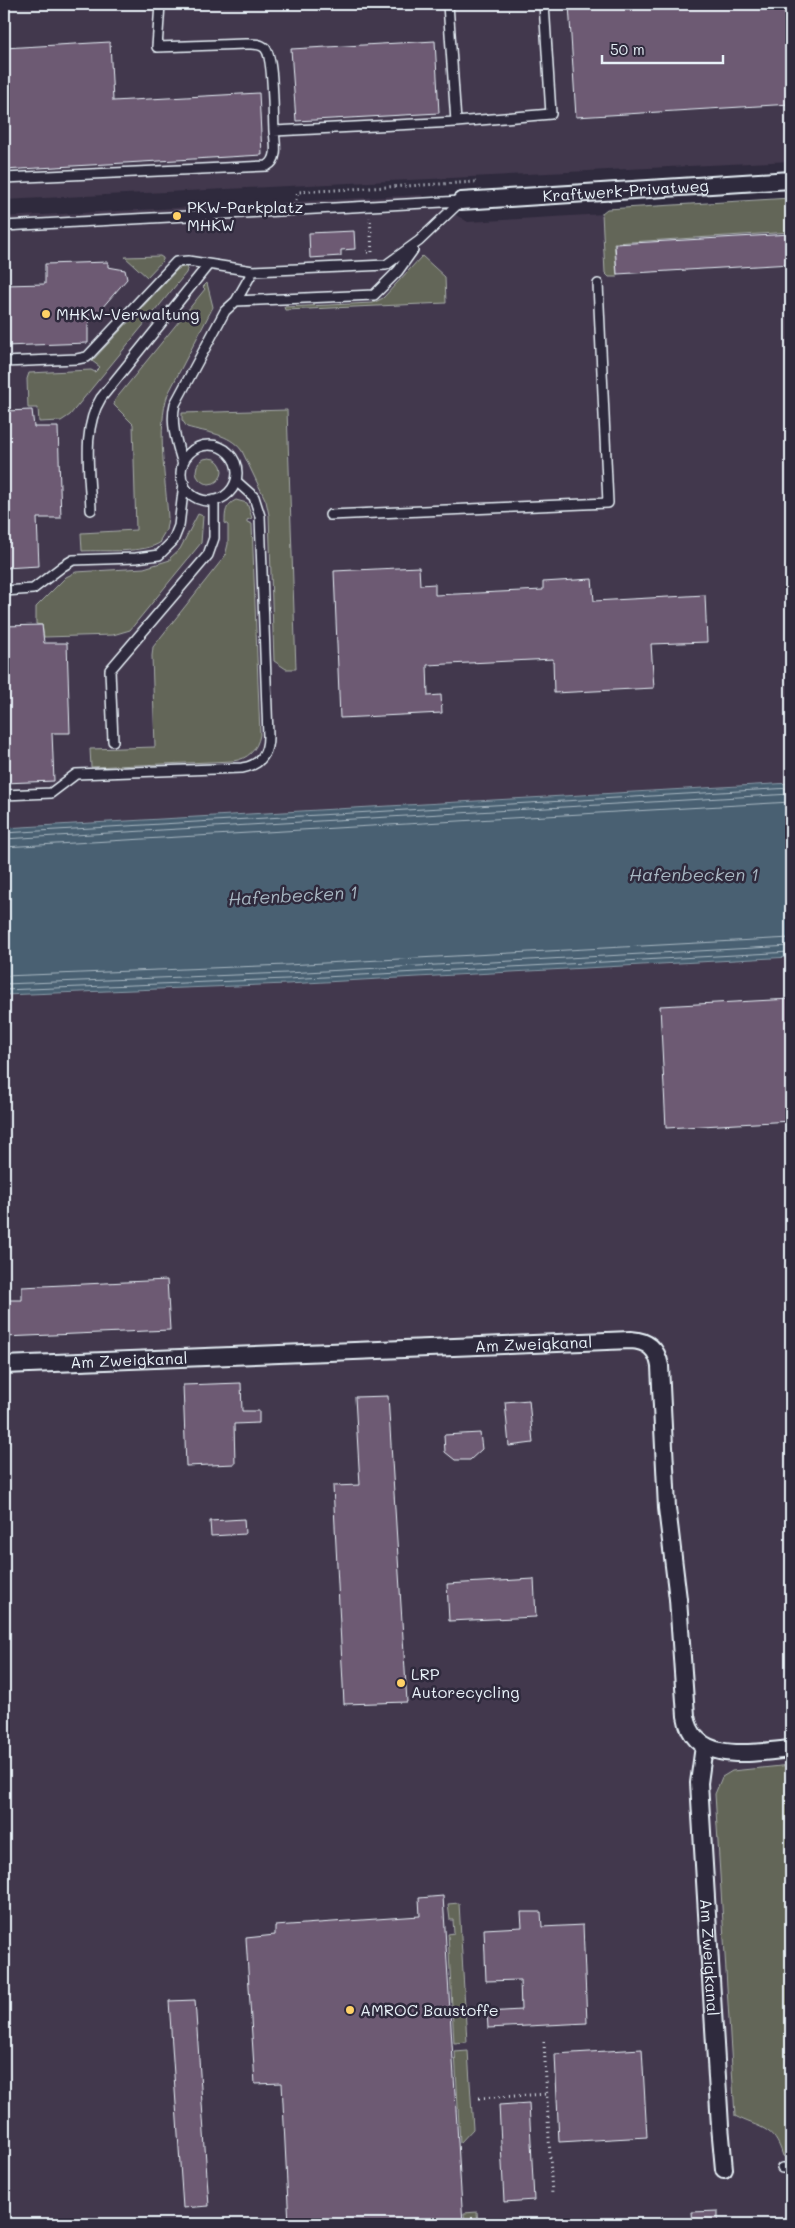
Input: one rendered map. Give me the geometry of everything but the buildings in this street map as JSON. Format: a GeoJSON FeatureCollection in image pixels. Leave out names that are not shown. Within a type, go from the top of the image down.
{"type":"FeatureCollection","features":[{"type":"Feature","properties":{"kind":"street","name":"Kraftwerk-Privatweg"},"geometry":{"type":"LineString","coordinates":[[461,200],[791,180]]}},
{"type":"Feature","properties":{"kind":"street","name":"Am Zweigkanal"},"geometry":{"type":"LineString","coordinates":[[4,1364],[631,1340],[645,1342],[656,1351],[660,1366],[667,1508],[678,1599],[686,1716],[691,1734],[704,1746],[699,1783],[724,2169]]}},
{"type":"Feature","properties":{"kind":"street"},"geometry":{"type":"LineString","coordinates":[[704,1746],[738,1753],[791,1749]]}},
{"type":"Feature","properties":{"kind":"lane"},"geometry":{"type":"LineString","coordinates":[[4,178],[266,166],[272,162],[274,157],[274,131],[270,61],[265,49],[258,44],[157,48],[160,4]]}},
{"type":"Feature","properties":{"kind":"lane"},"geometry":{"type":"LineString","coordinates":[[448,4],[456,122]]}},
{"type":"Feature","properties":{"kind":"lane"},"geometry":{"type":"LineString","coordinates":[[274,131],[456,122],[551,114],[544,4]]}},
{"type":"Feature","properties":{"kind":"lane"},"geometry":{"type":"LineString","coordinates":[[4,226],[461,200]]}},
{"type":"Feature","properties":{"kind":"lane"},"geometry":{"type":"LineString","coordinates":[[4,362],[85,357],[92,353],[173,264],[184,260],[253,271],[384,265],[392,262],[419,242],[461,200]]}},
{"type":"Feature","properties":{"kind":"lane"},"geometry":{"type":"LineString","coordinates":[[236,301],[374,295],[398,271],[419,242]]}},
{"type":"Feature","properties":{"kind":"lane"},"geometry":{"type":"LineString","coordinates":[[91,510],[89,432],[94,410],[100,398],[208,265]]}},
{"type":"Feature","properties":{"kind":"lane"},"geometry":{"type":"LineString","coordinates":[[4,591],[33,589],[73,560],[145,558],[160,554],[173,541],[179,526],[184,483],[183,464],[174,433],[173,415],[175,404],[225,311],[236,301],[253,271]]}},
{"type":"Feature","properties":{"kind":"lane"},"geometry":{"type":"LineString","coordinates":[[330,515],[608,503],[598,284]]}},
{"type":"Feature","properties":{"kind":"lane"},"geometry":{"type":"LineString","coordinates":[[183,464],[188,455],[195,449],[209,445],[217,446],[225,450],[234,460],[237,472],[236,481],[226,495],[214,500],[196,497],[184,483]]}},
{"type":"Feature","properties":{"kind":"lane"},"geometry":{"type":"LineString","coordinates":[[4,795],[51,794],[76,774],[242,768],[255,765],[264,756],[268,736],[260,516],[254,497],[236,481]]}},
{"type":"Feature","properties":{"kind":"lane"},"geometry":{"type":"LineString","coordinates":[[113,741],[110,670],[208,556],[214,538],[214,500]]}},
{"type":"Feature","properties":{"kind":"path"},"geometry":{"type":"LineString","coordinates":[[295,210],[298,192],[370,186],[476,182]]}},
{"type":"Feature","properties":{"kind":"path"},"geometry":{"type":"LineString","coordinates":[[361,252],[372,252],[370,186]]}},
{"type":"Feature","properties":{"kind":"path"},"geometry":{"type":"LineString","coordinates":[[544,2042],[552,2195]]}},
{"type":"Feature","properties":{"kind":"path"},"geometry":{"type":"LineString","coordinates":[[478,2098],[547,2094]]}},
{"type":"Feature","properties":{"kind":"shaded area"},"geometry":{"type":"Polygon","coordinates":[[[4,4],[791,4],[791,161],[4,200],[4,4]]]}},
{"type":"Feature","properties":{"kind":"shaded area"},"geometry":{"type":"Polygon","coordinates":[[[421,195],[468,222],[791,203],[791,783],[4,828],[4,217],[421,195]]]}},
{"type":"Feature","properties":{"kind":"shaded area"},"geometry":{"type":"Polygon","coordinates":[[[791,957],[791,2224],[4,2224],[4,995],[287,984],[791,957]]]}},
{"type":"Feature","properties":{"kind":"green space"},"geometry":{"type":"Polygon","coordinates":[[[791,198],[791,232],[614,243],[617,277],[609,277],[605,273],[602,213],[607,209],[791,198]]]}},
{"type":"Feature","properties":{"kind":"green space"},"geometry":{"type":"Polygon","coordinates":[[[160,256],[163,260],[147,277],[125,257],[160,256]]]}},
{"type":"Feature","properties":{"kind":"green space"},"geometry":{"type":"Polygon","coordinates":[[[422,256],[445,277],[446,303],[285,310],[284,307],[373,303],[383,298],[422,256]]]}},
{"type":"Feature","properties":{"kind":"green space"},"geometry":{"type":"Polygon","coordinates":[[[183,266],[188,266],[186,273],[70,415],[61,421],[39,422],[38,408],[28,408],[27,379],[29,373],[91,370],[95,372],[100,367],[92,361],[177,270],[183,266]]]}},
{"type":"Feature","properties":{"kind":"green space"},"geometry":{"type":"Polygon","coordinates":[[[207,283],[213,307],[168,394],[164,407],[162,439],[168,518],[166,530],[160,540],[161,542],[154,546],[134,550],[82,551],[81,533],[136,530],[133,424],[114,405],[115,400],[205,289],[203,287],[207,283]]]}},
{"type":"Feature","properties":{"kind":"green space"},"geometry":{"type":"Polygon","coordinates":[[[287,410],[296,669],[286,669],[274,661],[269,515],[266,501],[242,451],[237,445],[217,434],[187,427],[182,420],[182,413],[287,410]]]}},
{"type":"Feature","properties":{"kind":"green space"},"geometry":{"type":"Polygon","coordinates":[[[209,458],[218,462],[222,471],[218,480],[209,484],[200,480],[196,471],[200,462],[209,458]]]}},
{"type":"Feature","properties":{"kind":"green space"},"geometry":{"type":"Polygon","coordinates":[[[236,500],[247,503],[252,518],[247,520],[247,522],[252,524],[260,735],[257,745],[247,756],[233,761],[91,767],[90,749],[155,747],[153,647],[225,556],[228,544],[228,525],[225,523],[226,513],[230,504],[236,500]]]}},
{"type":"Feature","properties":{"kind":"green space"},"geometry":{"type":"Polygon","coordinates":[[[198,514],[203,516],[201,543],[130,630],[113,635],[44,637],[42,625],[36,624],[36,607],[66,577],[76,572],[144,568],[170,560],[180,549],[198,514]]]}},
{"type":"Feature","properties":{"kind":"green space"},"geometry":{"type":"Polygon","coordinates":[[[791,1765],[791,2158],[783,2156],[775,2138],[765,2129],[735,2116],[715,1794],[722,1777],[732,1771],[791,1765]]]}},
{"type":"Feature","properties":{"kind":"green space"},"geometry":{"type":"Polygon","coordinates":[[[459,1903],[467,2042],[454,2043],[448,1934],[454,1933],[453,1920],[450,1920],[448,1904],[459,1903]]]}},
{"type":"Feature","properties":{"kind":"green space"},"geometry":{"type":"Polygon","coordinates":[[[468,2051],[473,2129],[460,2143],[455,2052],[468,2051]]]}},
{"type":"Feature","properties":{"kind":"green space"},"geometry":{"type":"Polygon","coordinates":[[[477,2212],[478,2224],[465,2224],[464,2213],[477,2212]]]}},
{"type":"Feature","properties":{"kind":"water","name":"Hafenbecken 1"},"geometry":{"type":"Polygon","coordinates":[[[791,783],[791,957],[287,984],[4,995],[4,828],[791,783]]]}},
{"type":"Feature","properties":{"kind":"place","name":"PKW-Parkplatz MHKW"},"geometry":{"type":"Point","coordinates":[177,216]}},
{"type":"Feature","properties":{"kind":"place","name":"MHKW-Verwaltung"},"geometry":{"type":"Point","coordinates":[46,314]}},
{"type":"Feature","properties":{"kind":"place","name":"LRP Autorecycling"},"geometry":{"type":"Point","coordinates":[401,1683]}},
{"type":"Feature","properties":{"kind":"place","name":"AMROC Baustoffe"},"geometry":{"type":"Point","coordinates":[350,2010]}}]}
